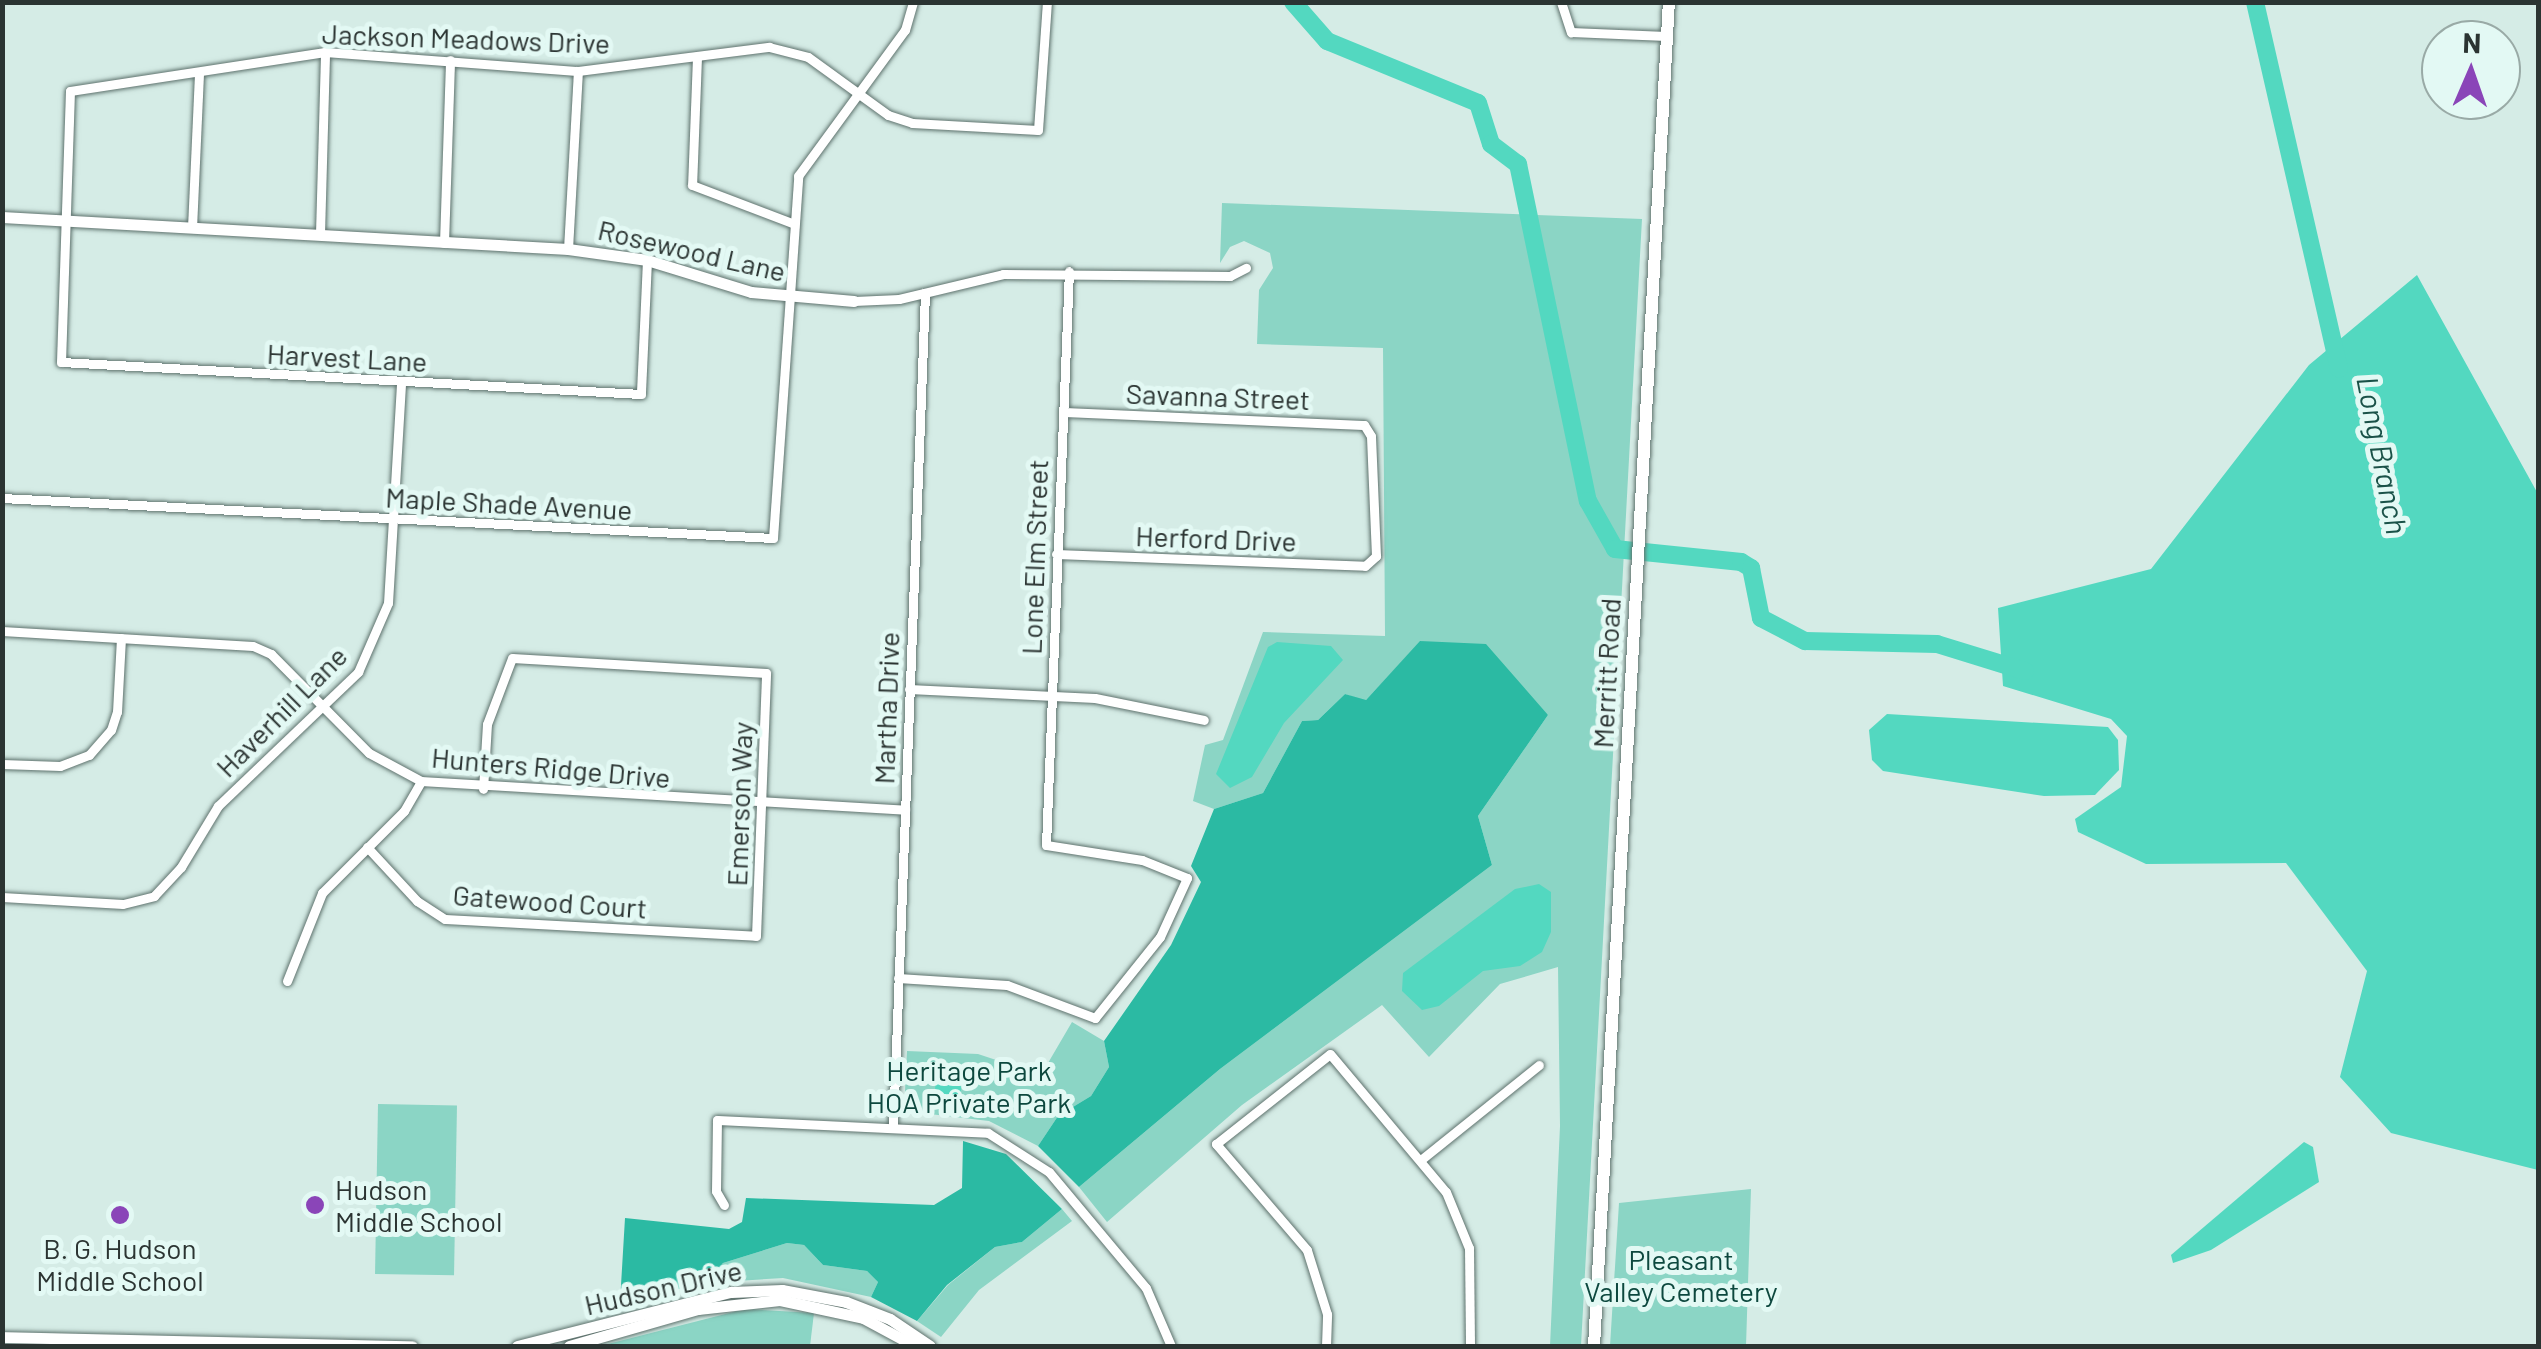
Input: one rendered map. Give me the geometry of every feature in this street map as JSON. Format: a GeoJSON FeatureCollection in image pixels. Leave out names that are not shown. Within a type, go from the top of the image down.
{"type":"FeatureCollection","features":[{"type":"Feature","properties":{"kind":"main road","name":"Merritt Road"},"geometry":{"type":"LineString","coordinates":[[1594,1346],[1669,2]]}},
{"type":"Feature","properties":{"kind":"street"},"geometry":{"type":"LineString","coordinates":[[790,299],[798,176],[905,30],[913,2]]}},
{"type":"Feature","properties":{"kind":"street","name":"Jackson Meadows Drive"},"geometry":{"type":"LineString","coordinates":[[64,218],[70,91],[325,52],[578,71],[768,47],[808,57],[912,123],[1038,130],[1048,2]]}},
{"type":"Feature","properties":{"kind":"street"},"geometry":{"type":"LineString","coordinates":[[1561,2],[1572,32],[1666,36]]}},
{"type":"Feature","properties":{"kind":"street"},"geometry":{"type":"LineString","coordinates":[[320,234],[325,52]]}},
{"type":"Feature","properties":{"kind":"street"},"geometry":{"type":"LineString","coordinates":[[698,57],[692,184],[792,223]]}},
{"type":"Feature","properties":{"kind":"street"},"geometry":{"type":"LineString","coordinates":[[444,243],[450,60]]}},
{"type":"Feature","properties":{"kind":"street"},"geometry":{"type":"LineString","coordinates":[[568,249],[578,71]]}},
{"type":"Feature","properties":{"kind":"street"},"geometry":{"type":"LineString","coordinates":[[192,228],[199,72]]}},
{"type":"Feature","properties":{"kind":"street","name":"Rosewood Lane"},"geometry":{"type":"LineString","coordinates":[[2,217],[568,249],[647,260],[790,299],[854,301],[925,293],[1002,274],[1230,276],[1246,268]]}},
{"type":"Feature","properties":{"kind":"street","name":"Harvest Lane"},"geometry":{"type":"LineString","coordinates":[[64,218],[60,362],[640,394],[647,260]]}},
{"type":"Feature","properties":{"kind":"street","name":"Lone Elm Street"},"geometry":{"type":"LineString","coordinates":[[898,978],[1008,985],[1094,1018],[1160,937],[1187,878],[1142,860],[1046,845],[1069,272]]}},
{"type":"Feature","properties":{"kind":"street","name":"Martha Drive"},"geometry":{"type":"LineString","coordinates":[[893,1126],[925,293]]}},
{"type":"Feature","properties":{"kind":"street","name":"Maple Shade Avenue"},"geometry":{"type":"LineString","coordinates":[[2,498],[774,538],[790,299]]}},
{"type":"Feature","properties":{"kind":"street","name":"Haverhill Lane"},"geometry":{"type":"LineString","coordinates":[[2,897],[123,904],[154,896],[181,866],[218,806],[358,672],[376,642],[388,603],[401,383]]}},
{"type":"Feature","properties":{"kind":"street","name":"Savanna Street"},"geometry":{"type":"LineString","coordinates":[[1062,412],[1370,429],[1373,563]]}},
{"type":"Feature","properties":{"kind":"street","name":"Herford Drive"},"geometry":{"type":"LineString","coordinates":[[1056,554],[1373,563]]}},
{"type":"Feature","properties":{"kind":"street","name":"Hunters Ridge Drive"},"geometry":{"type":"LineString","coordinates":[[2,631],[252,646],[270,654],[369,752],[421,780],[483,789],[905,810]]}},
{"type":"Feature","properties":{"kind":"street"},"geometry":{"type":"LineString","coordinates":[[2,764],[60,766],[88,755],[111,730],[117,712],[122,638]]}},
{"type":"Feature","properties":{"kind":"street","name":"Emerson Way"},"geometry":{"type":"LineString","coordinates":[[483,789],[487,724],[512,658],[766,673],[756,936]]}},
{"type":"Feature","properties":{"kind":"street"},"geometry":{"type":"LineString","coordinates":[[909,689],[1052,696],[1204,720]]}},
{"type":"Feature","properties":{"kind":"street"},"geometry":{"type":"LineString","coordinates":[[287,981],[322,892],[404,811],[421,780]]}},
{"type":"Feature","properties":{"kind":"street","name":"Gatewood Court"},"geometry":{"type":"LineString","coordinates":[[367,847],[417,901],[445,918],[756,936]]}},
{"type":"Feature","properties":{"kind":"street"},"geometry":{"type":"LineString","coordinates":[[1326,1346],[1327,1314],[1307,1250],[1216,1144],[1330,1054],[1446,1192],[1468,1248],[1470,1346]]}},
{"type":"Feature","properties":{"kind":"street"},"geometry":{"type":"LineString","coordinates":[[1422,1159],[1539,1065]]}},
{"type":"Feature","properties":{"kind":"street"},"geometry":{"type":"LineString","coordinates":[[724,1205],[716,1190],[717,1120],[988,1133],[1018,1148],[1049,1172],[1146,1288],[1171,1346]]}},
{"type":"Feature","properties":{"kind":"street","name":"Hudson Drive"},"geometry":{"type":"LineString","coordinates":[[516,1346],[731,1292],[782,1290],[846,1302],[890,1319],[930,1346]]}},
{"type":"Feature","properties":{"kind":"street","name":"Hudson Drive"},"geometry":{"type":"LineString","coordinates":[[569,1346],[698,1309],[780,1300],[863,1318],[915,1346]]}},
{"type":"Feature","properties":{"kind":"street"},"geometry":{"type":"LineString","coordinates":[[2,1336],[412,1346]]}},
{"type":"Feature","properties":{"kind":"green space"},"geometry":{"type":"Polygon","coordinates":[[[1222,203],[1642,219],[1581,1346],[1550,1346],[1560,1126],[1558,967],[1500,984],[1429,1057],[1382,1005],[1242,1105],[1107,1222],[1079,1187],[1220,1069],[1492,865],[1478,816],[1548,715],[1421,641],[1365,701],[1345,694],[1318,720],[1302,721],[1263,793],[1214,809],[1193,801],[1205,745],[1223,740],[1263,632],[1385,636],[1383,348],[1257,344],[1259,290],[1273,268],[1270,253],[1244,241],[1230,247],[1220,263],[1222,203]]]}},
{"type":"Feature","properties":{"kind":"green space","name":"Heritage Park HOA Private Park"},"geometry":{"type":"Polygon","coordinates":[[[1072,1022],[1104,1041],[1109,1067],[1091,1096],[1058,1116],[1038,1146],[989,1121],[904,1111],[907,1051],[978,1054],[1041,1075],[1072,1022]]]}},
{"type":"Feature","properties":{"kind":"green space"},"geometry":{"type":"Polygon","coordinates":[[[378,1104],[457,1105],[454,1275],[375,1274],[378,1104]]]}},
{"type":"Feature","properties":{"kind":"green space","name":"Pleasant Valley Cemetery"},"geometry":{"type":"Polygon","coordinates":[[[1751,1189],[1746,1346],[1610,1346],[1619,1203],[1751,1189]]]}},
{"type":"Feature","properties":{"kind":"green space"},"geometry":{"type":"Polygon","coordinates":[[[1062,1209],[1072,1221],[979,1290],[941,1337],[917,1321],[948,1285],[995,1247],[1022,1242],[1062,1209]]]}},
{"type":"Feature","properties":{"kind":"green space"},"geometry":{"type":"Polygon","coordinates":[[[787,1243],[804,1245],[823,1265],[867,1271],[878,1282],[871,1297],[783,1278],[706,1283],[723,1263],[787,1243]]]}},
{"type":"Feature","properties":{"kind":"green space"},"geometry":{"type":"Polygon","coordinates":[[[745,1309],[814,1313],[810,1346],[600,1346],[745,1309]]]}},
{"type":"Feature","properties":{"kind":"shaded area"},"geometry":{"type":"Polygon","coordinates":[[[1420,641],[1486,644],[1548,715],[1478,816],[1492,865],[1220,1069],[1079,1187],[1038,1146],[1058,1116],[1091,1096],[1109,1067],[1104,1041],[1171,945],[1201,882],[1191,866],[1214,809],[1263,793],[1302,721],[1318,720],[1345,694],[1366,700],[1420,641]]]}},
{"type":"Feature","properties":{"kind":"shaded area"},"geometry":{"type":"Polygon","coordinates":[[[963,1141],[1006,1154],[1062,1209],[1022,1242],[995,1247],[947,1285],[917,1321],[871,1297],[878,1282],[867,1271],[823,1265],[804,1245],[787,1243],[723,1263],[706,1283],[620,1302],[625,1218],[729,1229],[742,1222],[746,1198],[934,1205],[962,1188],[963,1141]]]}},
{"type":"Feature","properties":{"kind":"water"},"geometry":{"type":"Polygon","coordinates":[[[2417,275],[2538,494],[2538,1170],[2391,1133],[2340,1077],[2367,971],[2286,863],[2146,864],[2078,832],[2075,819],[2121,787],[2127,736],[2111,719],[2003,686],[1998,608],[2151,569],[2309,365],[2417,275]]]}},
{"type":"Feature","properties":{"kind":"water"},"geometry":{"type":"Polygon","coordinates":[[[1277,642],[1331,646],[1343,660],[1284,723],[1252,777],[1230,788],[1216,774],[1268,647],[1277,642]]]}},
{"type":"Feature","properties":{"kind":"water"},"geometry":{"type":"Polygon","coordinates":[[[1887,714],[2108,727],[2118,740],[2119,770],[2095,795],[2044,796],[1883,771],[1872,760],[1869,730],[1887,714]]]}},
{"type":"Feature","properties":{"kind":"water"},"geometry":{"type":"Polygon","coordinates":[[[1539,884],[1551,892],[1551,932],[1542,952],[1520,966],[1483,971],[1439,1006],[1422,1010],[1402,991],[1403,973],[1515,889],[1539,884]]]}},
{"type":"Feature","properties":{"kind":"water"},"geometry":{"type":"Polygon","coordinates":[[[948,1076],[957,1080],[961,1089],[957,1098],[948,1102],[939,1098],[935,1089],[939,1080],[948,1076]]]}},
{"type":"Feature","properties":{"kind":"water"},"geometry":{"type":"Polygon","coordinates":[[[2304,1142],[2313,1147],[2319,1182],[2211,1250],[2173,1263],[2171,1255],[2304,1142]]]}},
{"type":"Feature","properties":{"kind":"waterway"},"geometry":{"type":"LineString","coordinates":[[1293,2],[1327,41],[1478,103],[1491,144],[1518,164],[1588,501],[1615,549],[1741,562],[1751,568],[1761,618],[1805,641],[1937,644],[2025,671]]}},
{"type":"Feature","properties":{"kind":"waterway","name":"Long Branch"},"geometry":{"type":"LineString","coordinates":[[2255,2],[2339,368]]}},
{"type":"Feature","properties":{"kind":"place","name":"Hudson Middle School"},"geometry":{"type":"Point","coordinates":[315,1205]}},
{"type":"Feature","properties":{"kind":"place","name":"B. G. Hudson Middle School"},"geometry":{"type":"Point","coordinates":[120,1215]}}]}
